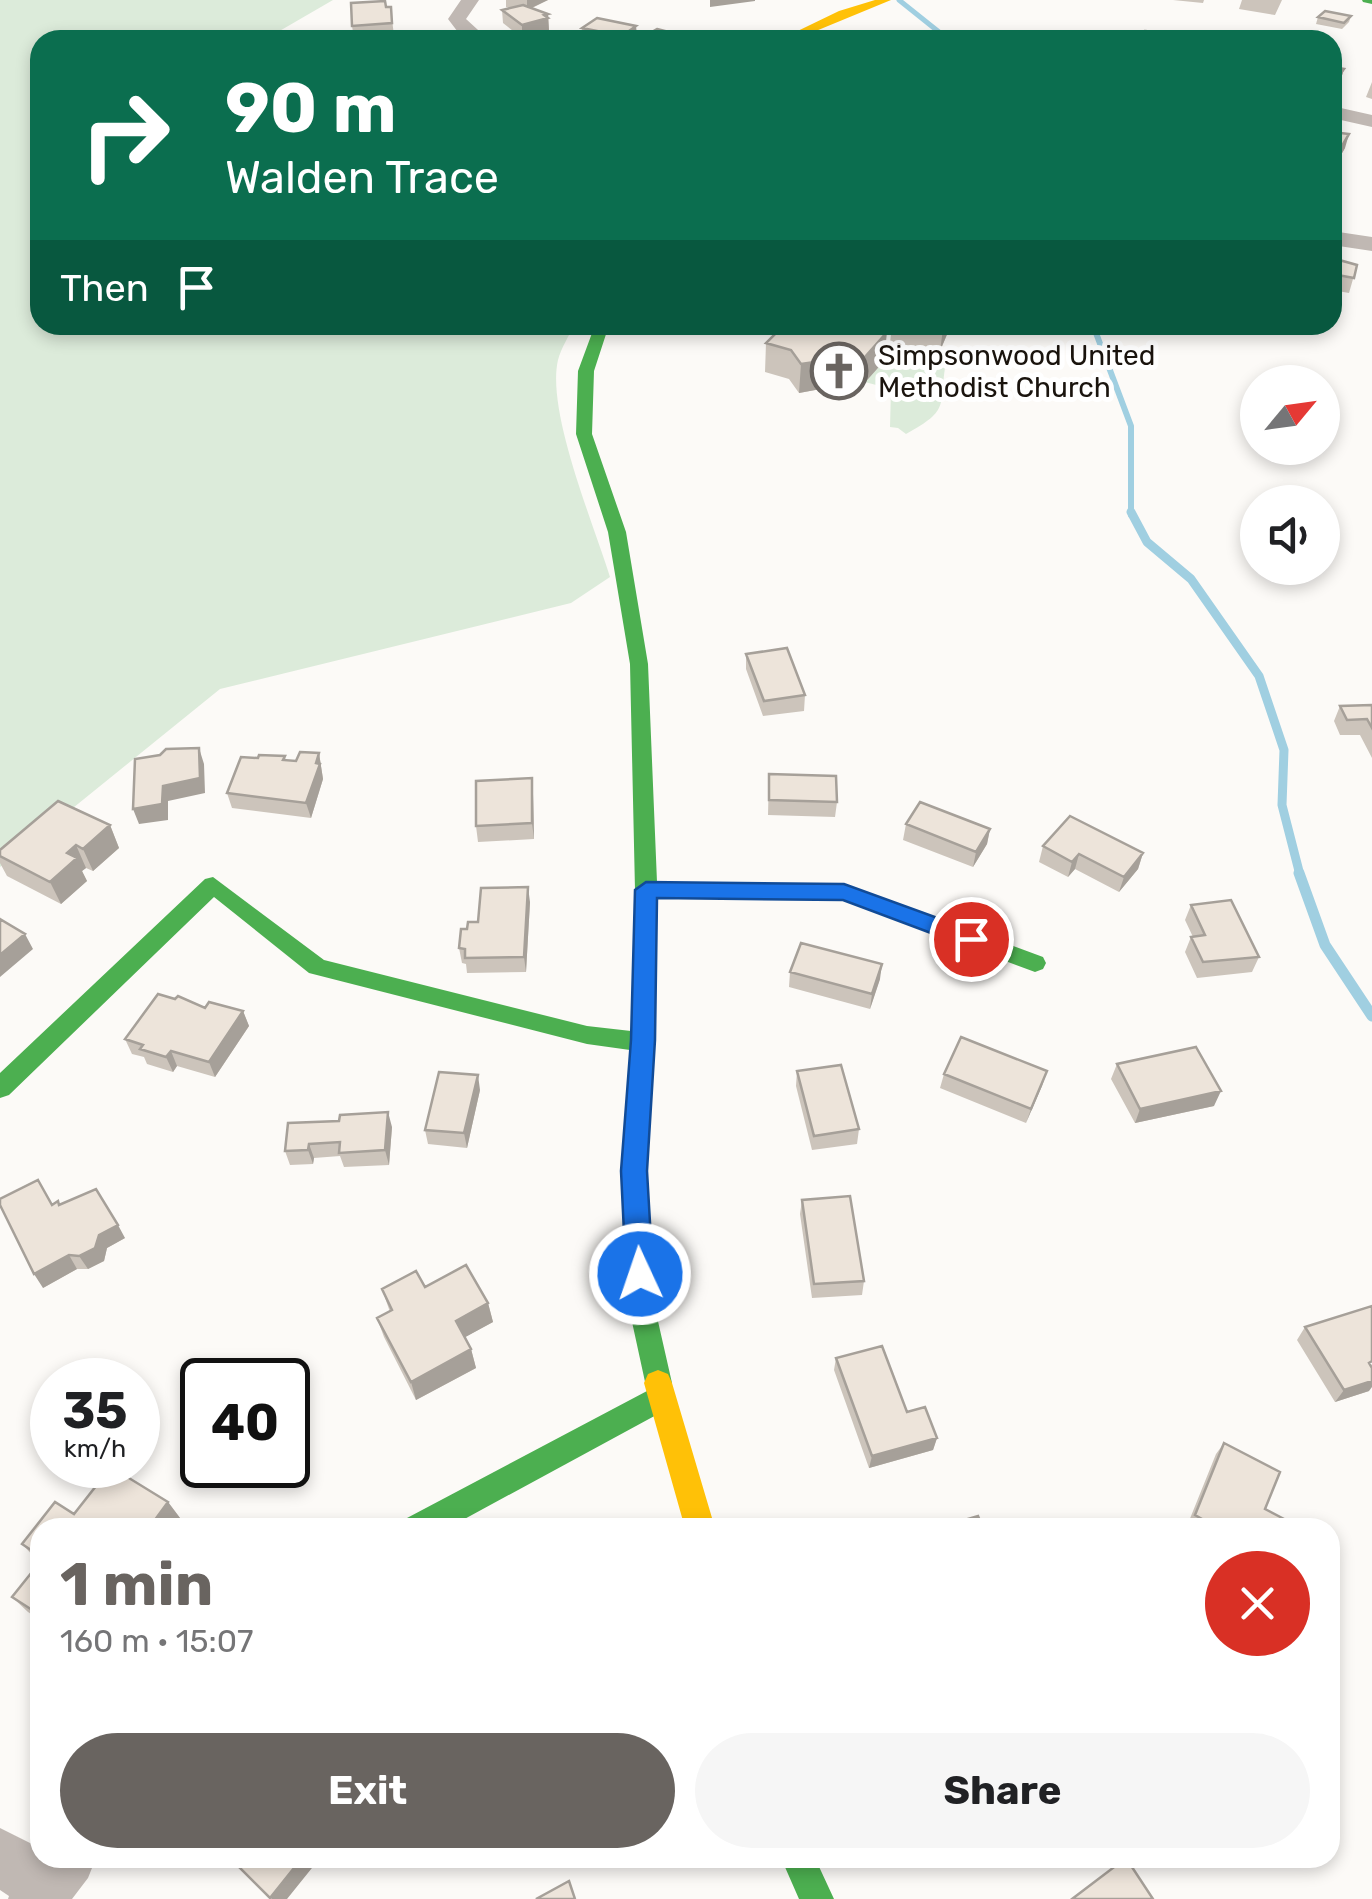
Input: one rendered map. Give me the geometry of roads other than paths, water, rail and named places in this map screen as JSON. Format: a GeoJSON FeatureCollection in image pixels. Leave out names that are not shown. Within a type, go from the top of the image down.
{"type":"FeatureCollection","features":[{"type":"Feature","properties":{"kind":"street"},"geometry":{"type":"LineString","coordinates":[[466,30],[457,19],[470,0]]}},
{"type":"Feature","properties":{"kind":"street"},"geometry":{"type":"LineString","coordinates":[[806,30],[842,13],[886,0]]}},
{"type":"Feature","properties":{"kind":"street"},"geometry":{"type":"LineString","coordinates":[[1342,114],[1372,121]]}},
{"type":"Feature","properties":{"kind":"street"},"geometry":{"type":"LineString","coordinates":[[1342,240],[1372,244]]}},
{"type":"Feature","properties":{"kind":"street"},"geometry":{"type":"LineString","coordinates":[[599,335],[586,371],[584,434],[618,532],[640,664],[641,817],[646,890],[643,1040],[634,1171],[642,1308],[662,1398],[697,1518]]}},
{"type":"Feature","properties":{"kind":"street"},"geometry":{"type":"LineString","coordinates":[[0,1088],[212,885],[317,966],[587,1035],[615,1041],[643,1040]]}},
{"type":"Feature","properties":{"kind":"street"},"geometry":{"type":"LineString","coordinates":[[646,890],[844,892],[1035,963]]}},
{"type":"Feature","properties":{"kind":"street"},"geometry":{"type":"LineString","coordinates":[[436,1518],[662,1398]]}},
{"type":"Feature","properties":{"kind":"street"},"geometry":{"type":"LineString","coordinates":[[0,1856],[50,1881]]}},
{"type":"Feature","properties":{"kind":"street"},"geometry":{"type":"LineString","coordinates":[[803,1868],[817,1899]]}},
{"type":"Feature","properties":{"kind":"waterway"},"geometry":{"type":"LineString","coordinates":[[899,0],[936,30]]}},
{"type":"Feature","properties":{"kind":"waterway"},"geometry":{"type":"LineString","coordinates":[[1097,335],[1131,426],[1131,512]]}},
{"type":"Feature","properties":{"kind":"waterway"},"geometry":{"type":"LineString","coordinates":[[1131,512],[1147,542],[1191,579],[1259,676],[1284,750],[1282,805],[1300,875]]}},
{"type":"Feature","properties":{"kind":"waterway"},"geometry":{"type":"LineString","coordinates":[[1299,873],[1325,945],[1372,1016]]}},
{"type":"Feature","properties":{"kind":"place","name":"Simpsonwood United Methodist Church"},"geometry":{"type":"Point","coordinates":[839,371]}}]}
